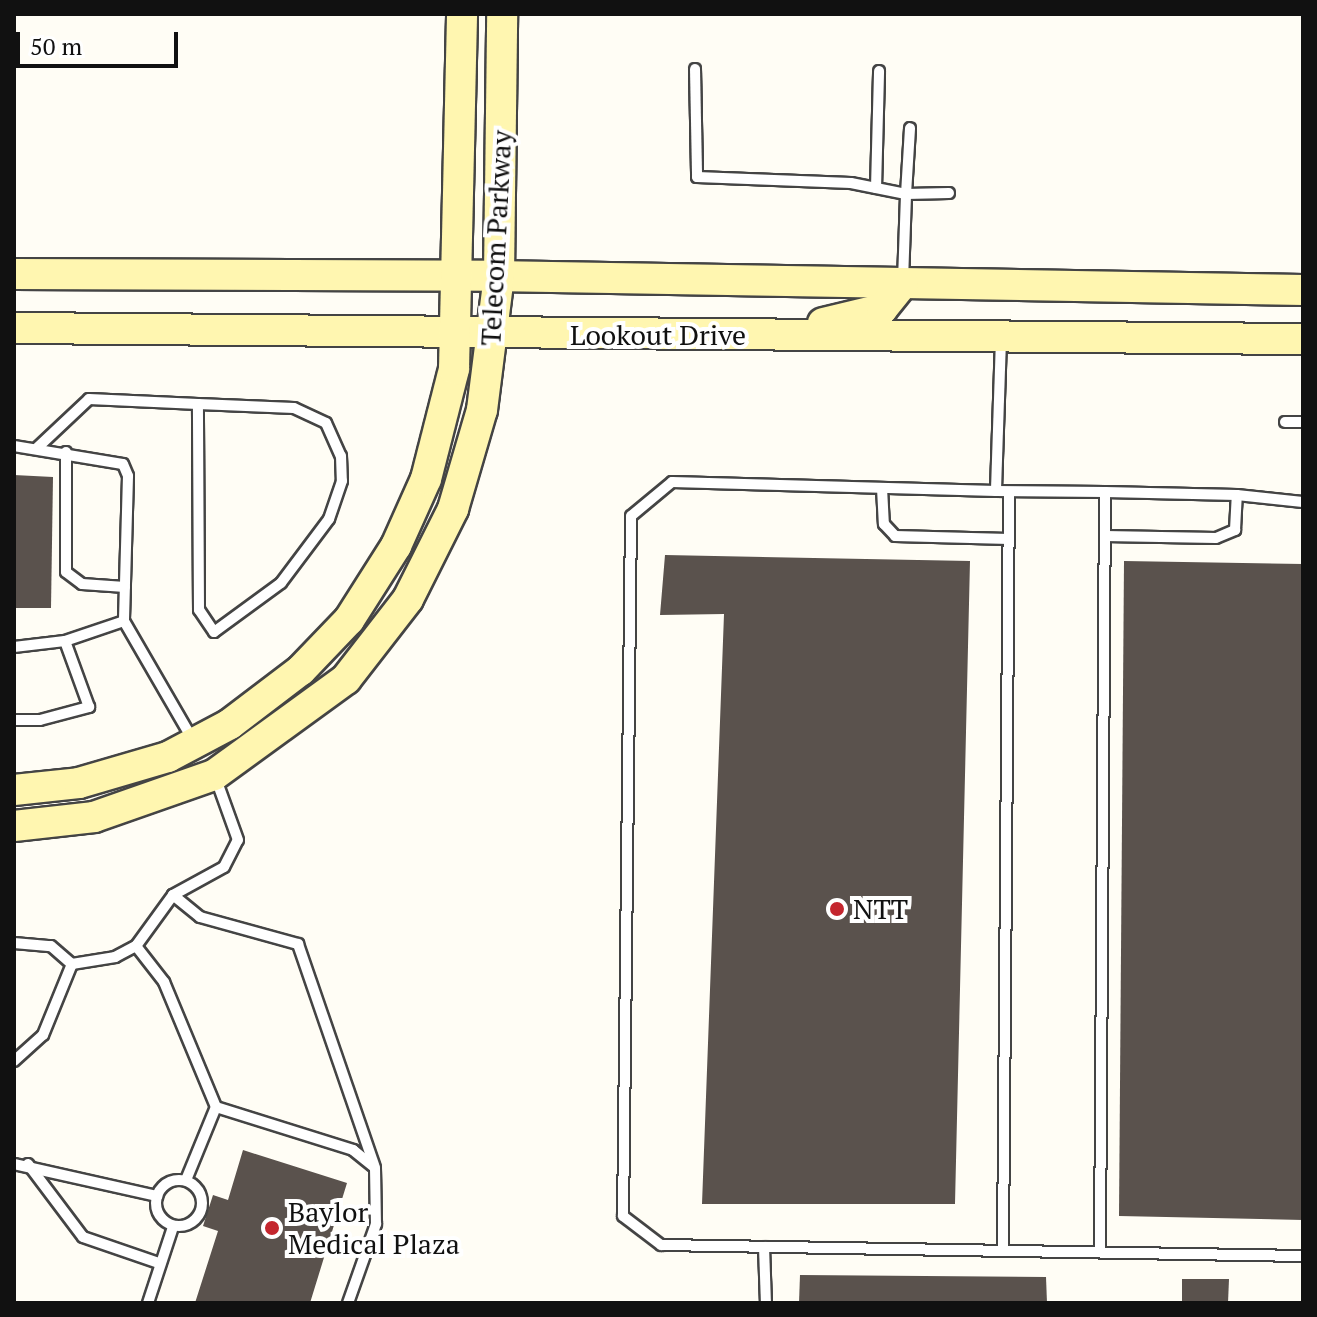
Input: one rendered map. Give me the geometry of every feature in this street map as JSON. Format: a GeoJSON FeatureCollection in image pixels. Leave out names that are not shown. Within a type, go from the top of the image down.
{"type":"FeatureCollection","features":[{"type":"Feature","properties":{"kind":"main road","name":"Telecom Parkway"},"geometry":{"type":"LineString","coordinates":[[14,790],[79,783],[197,744],[301,670],[349,620],[417,503],[446,407],[457,332],[462,14]]}},
{"type":"Feature","properties":{"kind":"main road","name":"Telecom Parkway"},"geometry":{"type":"LineString","coordinates":[[14,826],[94,817],[214,775],[346,679],[408,599],[440,539],[463,480],[482,410],[499,276],[502,14]]}},
{"type":"Feature","properties":{"kind":"main road","name":"Lookout Drive"},"geometry":{"type":"LineString","coordinates":[[14,274],[499,276],[1303,290]]}},
{"type":"Feature","properties":{"kind":"main road"},"geometry":{"type":"LineString","coordinates":[[763,336],[882,309],[903,283]]}},
{"type":"Feature","properties":{"kind":"main road","name":"Lookout Drive"},"geometry":{"type":"LineString","coordinates":[[14,328],[1303,339]]}},
{"type":"Feature","properties":{"kind":"main road"},"geometry":{"type":"LineString","coordinates":[[197,744],[214,775]]}},
{"type":"Feature","properties":{"kind":"lane"},"geometry":{"type":"LineString","coordinates":[[695,69],[697,177],[876,188],[906,194],[949,193]]}},
{"type":"Feature","properties":{"kind":"lane"},"geometry":{"type":"LineString","coordinates":[[876,188],[879,71]]}},
{"type":"Feature","properties":{"kind":"lane"},"geometry":{"type":"LineString","coordinates":[[903,283],[910,128]]}},
{"type":"Feature","properties":{"kind":"lane"},"geometry":{"type":"LineString","coordinates":[[996,491],[1001,337]]}},
{"type":"Feature","properties":{"kind":"lane"},"geometry":{"type":"LineString","coordinates":[[37,448],[89,399],[294,408],[326,423],[341,456],[342,481],[329,519],[303,558],[281,583],[214,632],[199,610],[198,404]]}},
{"type":"Feature","properties":{"kind":"lane"},"geometry":{"type":"LineString","coordinates":[[1285,422],[1303,422]]}},
{"type":"Feature","properties":{"kind":"lane"},"geometry":{"type":"LineString","coordinates":[[14,446],[66,452],[123,464],[128,476],[124,621],[197,744]]}},
{"type":"Feature","properties":{"kind":"lane"},"geometry":{"type":"LineString","coordinates":[[66,452],[66,572],[82,584],[125,587]]}},
{"type":"Feature","properties":{"kind":"lane"},"geometry":{"type":"LineString","coordinates":[[1303,502],[1237,495],[672,482],[631,516],[623,1216],[661,1245],[1303,1256]]}},
{"type":"Feature","properties":{"kind":"lane"},"geometry":{"type":"LineString","coordinates":[[882,488],[884,524],[895,536],[1009,539]]}},
{"type":"Feature","properties":{"kind":"lane"},"geometry":{"type":"LineString","coordinates":[[1003,1250],[1009,492]]}},
{"type":"Feature","properties":{"kind":"lane"},"geometry":{"type":"LineString","coordinates":[[1100,1252],[1105,492]]}},
{"type":"Feature","properties":{"kind":"lane"},"geometry":{"type":"LineString","coordinates":[[1105,536],[1216,538],[1235,530],[1237,495]]}},
{"type":"Feature","properties":{"kind":"lane"},"geometry":{"type":"LineString","coordinates":[[14,647],[65,641],[124,621]]}},
{"type":"Feature","properties":{"kind":"lane"},"geometry":{"type":"LineString","coordinates":[[14,720],[40,720],[89,707],[65,641]]}},
{"type":"Feature","properties":{"kind":"lane"},"geometry":{"type":"LineString","coordinates":[[14,943],[51,946],[72,964],[115,957],[136,946],[173,895],[224,867],[238,840],[214,775]]}},
{"type":"Feature","properties":{"kind":"lane"},"geometry":{"type":"LineString","coordinates":[[173,895],[200,917],[298,944],[375,1168],[376,1224],[348,1303]]}},
{"type":"Feature","properties":{"kind":"lane"},"geometry":{"type":"LineString","coordinates":[[136,946],[164,982],[216,1107],[186,1180]]}},
{"type":"Feature","properties":{"kind":"lane"},"geometry":{"type":"LineString","coordinates":[[14,1061],[43,1035],[72,964]]}},
{"type":"Feature","properties":{"kind":"lane"},"geometry":{"type":"LineString","coordinates":[[216,1107],[353,1150],[375,1168]]}},
{"type":"Feature","properties":{"kind":"lane"},"geometry":{"type":"LineString","coordinates":[[14,1164],[28,1164],[157,1196]]}},
{"type":"Feature","properties":{"kind":"lane"},"geometry":{"type":"LineString","coordinates":[[28,1164],[83,1237],[159,1263]]}},
{"type":"Feature","properties":{"kind":"lane"},"geometry":{"type":"LineString","coordinates":[[177,1177],[197,1183],[202,1204],[193,1222],[173,1227],[158,1216],[157,1196],[177,1177]]}},
{"type":"Feature","properties":{"kind":"lane"},"geometry":{"type":"LineString","coordinates":[[148,1303],[173,1227]]}},
{"type":"Feature","properties":{"kind":"lane"},"geometry":{"type":"LineString","coordinates":[[764,1247],[766,1303]]}},
{"type":"Feature","properties":{"kind":"building"},"geometry":{"type":"Polygon","coordinates":[[[14,475],[53,477],[51,608],[14,608],[14,475]]]}},
{"type":"Feature","properties":{"kind":"building","name":"NTT"},"geometry":{"type":"Polygon","coordinates":[[[665,555],[970,561],[955,1204],[702,1204],[724,614],[660,615],[665,555]]]}},
{"type":"Feature","properties":{"kind":"building"},"geometry":{"type":"Polygon","coordinates":[[[1124,561],[1303,564],[1303,1220],[1119,1216],[1124,561]]]}},
{"type":"Feature","properties":{"kind":"building","name":"Baylor Medical Plaza"},"geometry":{"type":"Polygon","coordinates":[[[243,1150],[347,1183],[310,1303],[195,1303],[218,1231],[203,1226],[213,1195],[228,1200],[243,1150]]]}},
{"type":"Feature","properties":{"kind":"building"},"geometry":{"type":"Polygon","coordinates":[[[800,1275],[1046,1277],[1047,1303],[799,1303],[800,1275]]]}},
{"type":"Feature","properties":{"kind":"building"},"geometry":{"type":"Polygon","coordinates":[[[1182,1279],[1229,1279],[1228,1303],[1182,1303],[1182,1279]]]}},
{"type":"Feature","properties":{"kind":"place","name":"NTT"},"geometry":{"type":"Point","coordinates":[837,909]}},
{"type":"Feature","properties":{"kind":"place","name":"Baylor Medical Plaza"},"geometry":{"type":"Point","coordinates":[272,1228]}}]}
